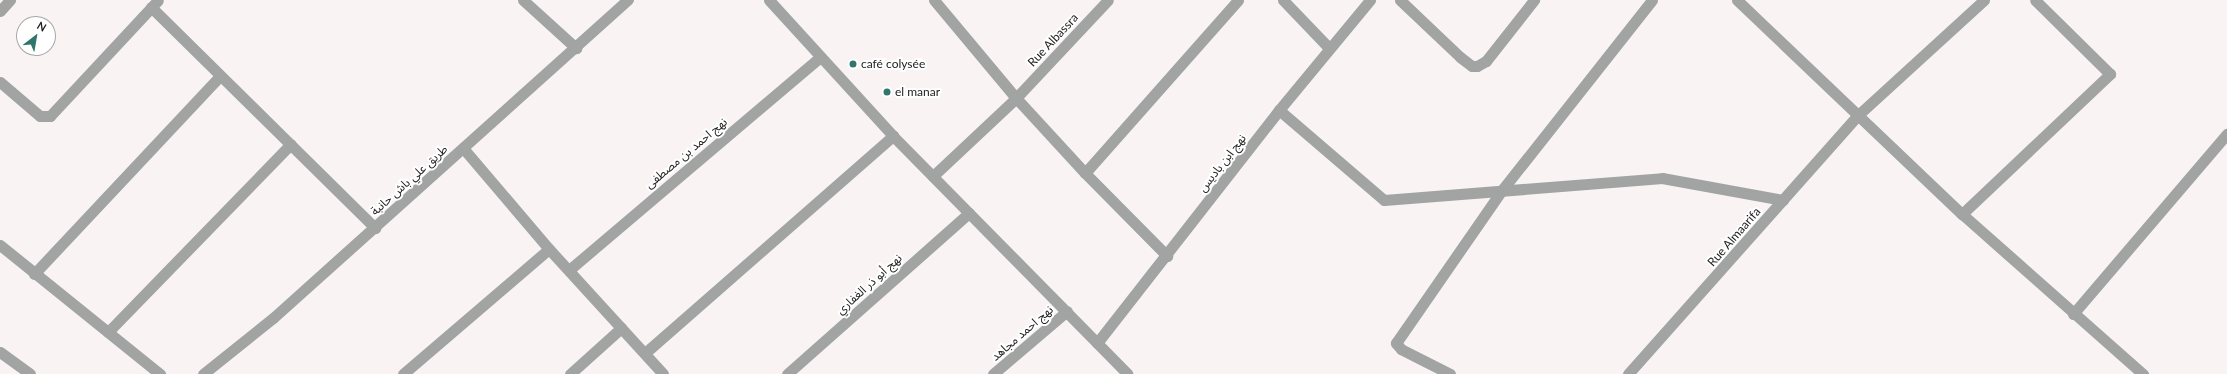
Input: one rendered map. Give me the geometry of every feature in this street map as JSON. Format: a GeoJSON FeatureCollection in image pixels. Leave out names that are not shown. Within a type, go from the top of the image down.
{"type":"FeatureCollection","features":[{"type":"Feature","properties":{"kind":"street"},"geometry":{"type":"LineString","coordinates":[[0,11],[10,0]]}},
{"type":"Feature","properties":{"kind":"street"},"geometry":{"type":"LineString","coordinates":[[523,0],[576,48]]}},
{"type":"Feature","properties":{"kind":"street","name":"طريق علي باش حانبة"},"geometry":{"type":"LineString","coordinates":[[203,374],[273,318],[628,0]]}},
{"type":"Feature","properties":{"kind":"street"},"geometry":{"type":"LineString","coordinates":[[769,0],[892,136],[1128,374]]}},
{"type":"Feature","properties":{"kind":"street"},"geometry":{"type":"LineString","coordinates":[[934,0],[1016,98],[1085,173],[1167,256]]}},
{"type":"Feature","properties":{"kind":"street","name":"Rue Albassra"},"geometry":{"type":"LineString","coordinates":[[933,176],[1016,98],[1108,0]]}},
{"type":"Feature","properties":{"kind":"street"},"geometry":{"type":"LineString","coordinates":[[1085,173],[1238,0]]}},
{"type":"Feature","properties":{"kind":"street"},"geometry":{"type":"LineString","coordinates":[[1283,0],[1329,48]]}},
{"type":"Feature","properties":{"kind":"street","name":"نهج ابن باديس"},"geometry":{"type":"LineString","coordinates":[[1097,343],[1167,256],[1279,110],[1370,0]]}},
{"type":"Feature","properties":{"kind":"street"},"geometry":{"type":"LineString","coordinates":[[1400,0],[1460,57],[1472,66],[1476,66],[1486,61],[1534,0]]}},
{"type":"Feature","properties":{"kind":"street"},"geometry":{"type":"LineString","coordinates":[[1450,374],[1401,349],[1396,343],[1502,190],[1652,0]]}},
{"type":"Feature","properties":{"kind":"street"},"geometry":{"type":"LineString","coordinates":[[1737,0],[1857,116],[1962,214],[2073,314],[2143,374]]}},
{"type":"Feature","properties":{"kind":"street","name":"Rue Almaarifa"},"geometry":{"type":"LineString","coordinates":[[1628,374],[1857,116],[1984,0]]}},
{"type":"Feature","properties":{"kind":"street"},"geometry":{"type":"LineString","coordinates":[[1962,214],[2110,74],[2035,0]]}},
{"type":"Feature","properties":{"kind":"street"},"geometry":{"type":"LineString","coordinates":[[0,82],[40,116],[50,116],[154,4],[220,76],[375,228]]}},
{"type":"Feature","properties":{"kind":"street","name":"نهج احمد بن مصطفى"},"geometry":{"type":"LineString","coordinates":[[569,270],[820,57]]}},
{"type":"Feature","properties":{"kind":"street"},"geometry":{"type":"LineString","coordinates":[[34,274],[220,76]]}},
{"type":"Feature","properties":{"kind":"street"},"geometry":{"type":"LineString","coordinates":[[1279,110],[1384,200],[1662,178],[1783,200]]}},
{"type":"Feature","properties":{"kind":"street"},"geometry":{"type":"LineString","coordinates":[[2073,314],[2227,134]]}},
{"type":"Feature","properties":{"kind":"street"},"geometry":{"type":"LineString","coordinates":[[645,353],[892,136]]}},
{"type":"Feature","properties":{"kind":"street"},"geometry":{"type":"LineString","coordinates":[[108,332],[291,144]]}},
{"type":"Feature","properties":{"kind":"street"},"geometry":{"type":"LineString","coordinates":[[463,148],[549,249],[664,374]]}},
{"type":"Feature","properties":{"kind":"street","name":"نهج أبو ذر الغفاري"},"geometry":{"type":"LineString","coordinates":[[787,374],[968,213]]}},
{"type":"Feature","properties":{"kind":"street"},"geometry":{"type":"LineString","coordinates":[[0,245],[34,274],[160,374]]}},
{"type":"Feature","properties":{"kind":"street"},"geometry":{"type":"LineString","coordinates":[[403,374],[549,249]]}},
{"type":"Feature","properties":{"kind":"street","name":"نهج احمد مجاهد"},"geometry":{"type":"LineString","coordinates":[[994,374],[1066,312]]}},
{"type":"Feature","properties":{"kind":"street"},"geometry":{"type":"LineString","coordinates":[[570,374],[621,328]]}},
{"type":"Feature","properties":{"kind":"street"},"geometry":{"type":"LineString","coordinates":[[0,353],[30,374]]}},
{"type":"Feature","properties":{"kind":"place","name":"café colysée"},"geometry":{"type":"Point","coordinates":[853,64]}},
{"type":"Feature","properties":{"kind":"place","name":"el manar"},"geometry":{"type":"Point","coordinates":[887,92]}}]}
